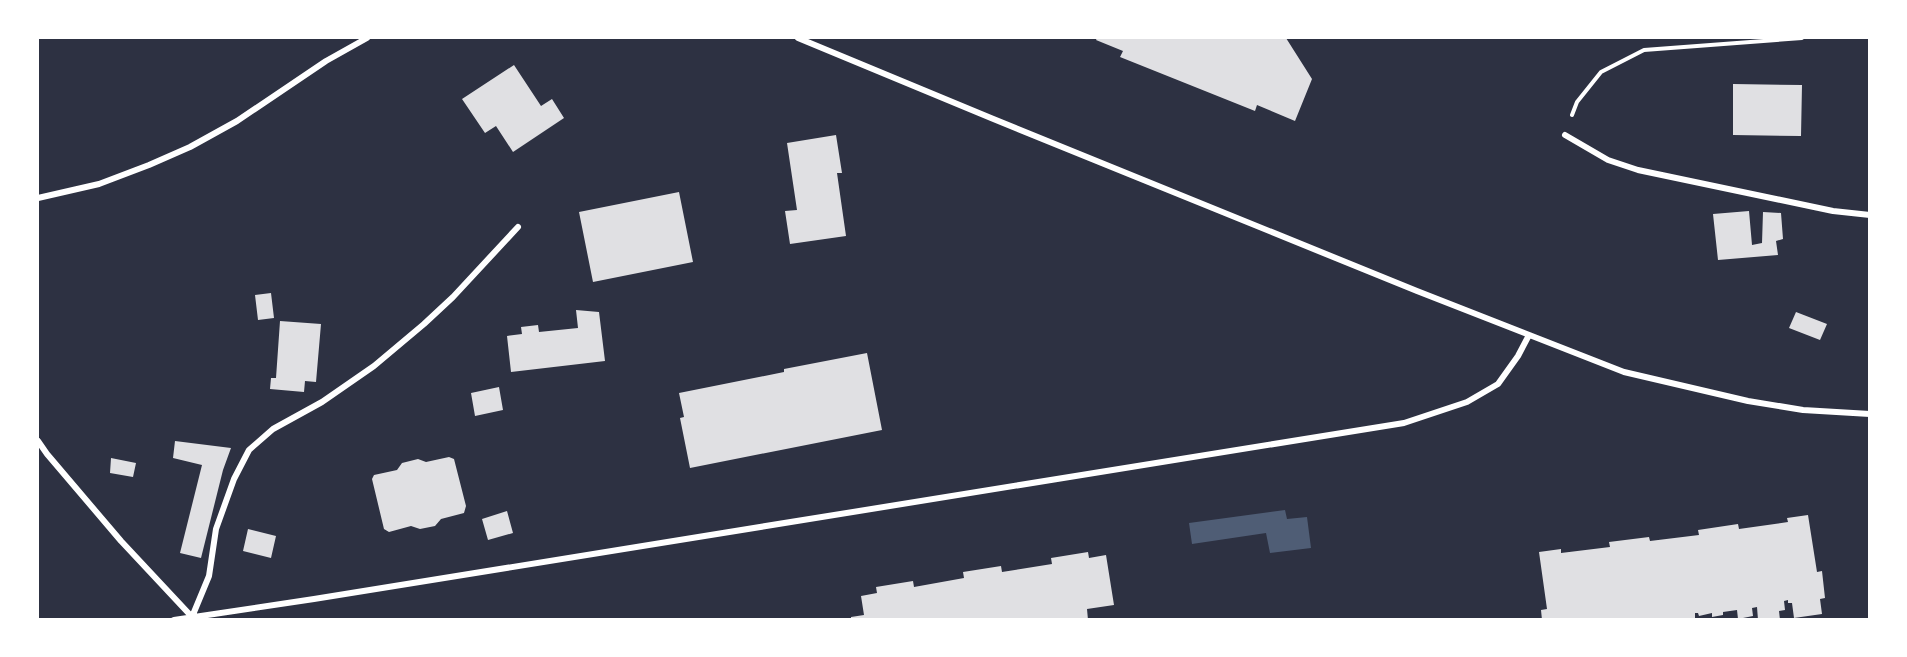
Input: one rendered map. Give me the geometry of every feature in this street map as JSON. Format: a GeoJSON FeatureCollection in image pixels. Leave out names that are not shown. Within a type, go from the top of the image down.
{"type":"FeatureCollection","features":[{"type":"Feature","properties":{"kind":"street"},"geometry":{"type":"LineString","coordinates":[[38,198],[99,184],[190,147],[237,121],[326,61],[367,38]]}},
{"type":"Feature","properties":{"kind":"street"},"geometry":{"type":"LineString","coordinates":[[798,38],[991,118],[1624,372],[1748,401],[1803,410],[1869,414]]}},
{"type":"Feature","properties":{"kind":"street"},"geometry":{"type":"LineString","coordinates":[[1565,135],[1608,160],[1638,170],[1833,211],[1869,215]]}},
{"type":"Feature","properties":{"kind":"street"},"geometry":{"type":"LineString","coordinates":[[193,618],[209,576],[216,529],[234,479],[249,450],[273,429],[322,402],[374,366],[453,297],[518,227]]}},
{"type":"Feature","properties":{"kind":"street"},"geometry":{"type":"LineString","coordinates":[[174,620],[314,600],[1404,423],[1467,402],[1498,384],[1518,356],[1529,335]]}},
{"type":"Feature","properties":{"kind":"street"},"geometry":{"type":"LineString","coordinates":[[38,441],[121,541],[193,618]]}},
{"type":"Feature","properties":{"kind":"path"},"geometry":{"type":"LineString","coordinates":[[1565,135],[1577,102],[1601,72],[1644,50],[1802,38]]}},
{"type":"Feature","properties":{"kind":"water"},"geometry":{"type":"Polygon","coordinates":[[[1285,510],[1287,519],[1307,517],[1311,548],[1270,553],[1266,533],[1192,544],[1189,523],[1285,510]]]}},
{"type":"Feature","properties":{"kind":"building"},"geometry":{"type":"Polygon","coordinates":[[[1097,38],[1286,38],[1312,79],[1295,121],[1257,105],[1255,111],[1120,57],[1123,51],[1096,40],[1097,38]]]}},
{"type":"Feature","properties":{"kind":"building"},"geometry":{"type":"Polygon","coordinates":[[[514,65],[541,106],[552,99],[564,118],[513,152],[496,126],[485,133],[462,99],[514,65]]]}},
{"type":"Feature","properties":{"kind":"building"},"geometry":{"type":"Polygon","coordinates":[[[1733,84],[1802,85],[1801,136],[1733,135],[1733,84]]]}},
{"type":"Feature","properties":{"kind":"building"},"geometry":{"type":"Polygon","coordinates":[[[836,135],[842,173],[837,173],[846,236],[790,244],[785,211],[797,210],[787,143],[836,135]]]}},
{"type":"Feature","properties":{"kind":"building"},"geometry":{"type":"Polygon","coordinates":[[[679,192],[693,262],[593,282],[579,212],[679,192]]]}},
{"type":"Feature","properties":{"kind":"building"},"geometry":{"type":"Polygon","coordinates":[[[1749,211],[1752,245],[1762,243],[1763,212],[1781,213],[1783,239],[1776,241],[1778,255],[1718,260],[1713,214],[1749,211]]]}},
{"type":"Feature","properties":{"kind":"building"},"geometry":{"type":"Polygon","coordinates":[[[271,293],[274,318],[258,320],[255,295],[271,293]]]}},
{"type":"Feature","properties":{"kind":"building"},"geometry":{"type":"Polygon","coordinates":[[[576,310],[599,312],[605,361],[511,372],[507,336],[522,334],[521,327],[538,325],[539,332],[578,328],[576,310]]]}},
{"type":"Feature","properties":{"kind":"building"},"geometry":{"type":"Polygon","coordinates":[[[1796,312],[1827,324],[1820,340],[1789,328],[1796,312]]]}},
{"type":"Feature","properties":{"kind":"building"},"geometry":{"type":"Polygon","coordinates":[[[280,321],[321,324],[316,382],[305,381],[304,392],[270,389],[271,378],[276,378],[280,321]]]}},
{"type":"Feature","properties":{"kind":"building"},"geometry":{"type":"Polygon","coordinates":[[[867,353],[882,430],[690,468],[680,418],[684,417],[679,393],[867,353]]]}},
{"type":"Feature","properties":{"kind":"building"},"geometry":{"type":"Polygon","coordinates":[[[499,387],[503,410],[475,416],[471,393],[499,387]]]}},
{"type":"Feature","properties":{"kind":"building"},"geometry":{"type":"Polygon","coordinates":[[[175,441],[231,448],[223,470],[201,558],[180,553],[202,465],[173,458],[175,441]]]}},
{"type":"Feature","properties":{"kind":"building"},"geometry":{"type":"Polygon","coordinates":[[[449,457],[454,459],[466,506],[464,513],[441,519],[435,526],[420,529],[411,526],[389,532],[384,529],[372,479],[374,475],[397,470],[402,463],[418,459],[426,462],[449,457]]]}},
{"type":"Feature","properties":{"kind":"building"},"geometry":{"type":"Polygon","coordinates":[[[111,458],[136,463],[133,477],[110,473],[111,458]]]}},
{"type":"Feature","properties":{"kind":"building"},"geometry":{"type":"Polygon","coordinates":[[[507,511],[513,533],[488,540],[482,519],[507,511]]]}},
{"type":"Feature","properties":{"kind":"building"},"geometry":{"type":"Polygon","coordinates":[[[1808,515],[1817,572],[1822,571],[1825,598],[1820,599],[1822,614],[1794,618],[1792,603],[1788,603],[1788,600],[1784,601],[1785,610],[1779,611],[1780,620],[1758,620],[1757,607],[1752,608],[1753,616],[1738,619],[1737,610],[1723,612],[1723,615],[1712,617],[1712,613],[1699,616],[1695,613],[1695,620],[1542,620],[1541,610],[1547,609],[1539,552],[1561,549],[1561,553],[1610,547],[1609,542],[1649,537],[1650,541],[1699,535],[1698,530],[1738,524],[1739,529],[1788,522],[1787,518],[1808,515]]]}},
{"type":"Feature","properties":{"kind":"building"},"geometry":{"type":"Polygon","coordinates":[[[248,529],[276,536],[271,558],[243,551],[248,529]]]}},
{"type":"Feature","properties":{"kind":"building"},"geometry":{"type":"Polygon","coordinates":[[[1088,552],[1089,558],[1106,555],[1114,605],[1087,609],[1088,620],[851,620],[851,617],[864,615],[861,596],[877,593],[876,587],[913,581],[914,587],[964,578],[963,572],[1001,566],[1002,572],[1052,564],[1051,558],[1088,552]]]}}]}
